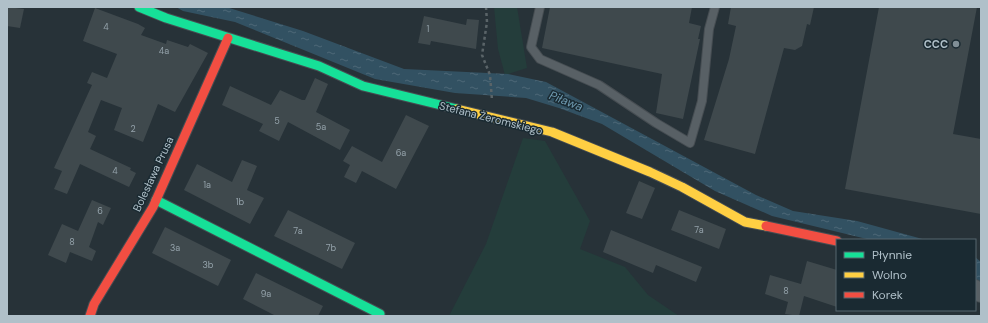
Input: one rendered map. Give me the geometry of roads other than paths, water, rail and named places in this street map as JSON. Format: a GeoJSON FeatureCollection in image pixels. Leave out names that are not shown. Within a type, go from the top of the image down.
{"type":"FeatureCollection","features":[{"type":"Feature","properties":{"kind":"street","name":"Stefana Żeromskiego"},"geometry":{"type":"LineString","coordinates":[[139,7],[166,18],[319,66],[363,86],[552,132],[650,172],[682,187],[745,222],[836,241]]}},
{"type":"Feature","properties":{"kind":"street","name":"Bolesława Prusa"},"geometry":{"type":"LineString","coordinates":[[90,316],[94,304],[156,200],[228,38]]}},
{"type":"Feature","properties":{"kind":"street"},"geometry":{"type":"LineString","coordinates":[[156,200],[380,314]]}},
{"type":"Feature","properties":{"kind":"lane"},"geometry":{"type":"LineString","coordinates":[[540,7],[531,47],[540,59],[599,85],[656,123],[690,143],[702,101],[709,29],[715,7]]}},
{"type":"Feature","properties":{"kind":"water","name":"Piława"},"geometry":{"type":"Polygon","coordinates":[[[176,7],[226,7],[303,31],[404,69],[508,74],[546,82],[756,195],[793,211],[857,221],[922,239],[867,239],[772,216],[715,191],[602,124],[559,108],[526,98],[455,93],[375,79],[235,22],[183,11],[176,7]]]}},
{"type":"Feature","properties":{"kind":"water"},"geometry":{"type":"Polygon","coordinates":[[[976,258],[981,262],[981,284],[976,281],[976,258]]]}},
{"type":"Feature","properties":{"kind":"place","name":"CCC"},"geometry":{"type":"Point","coordinates":[956,44]}}]}
